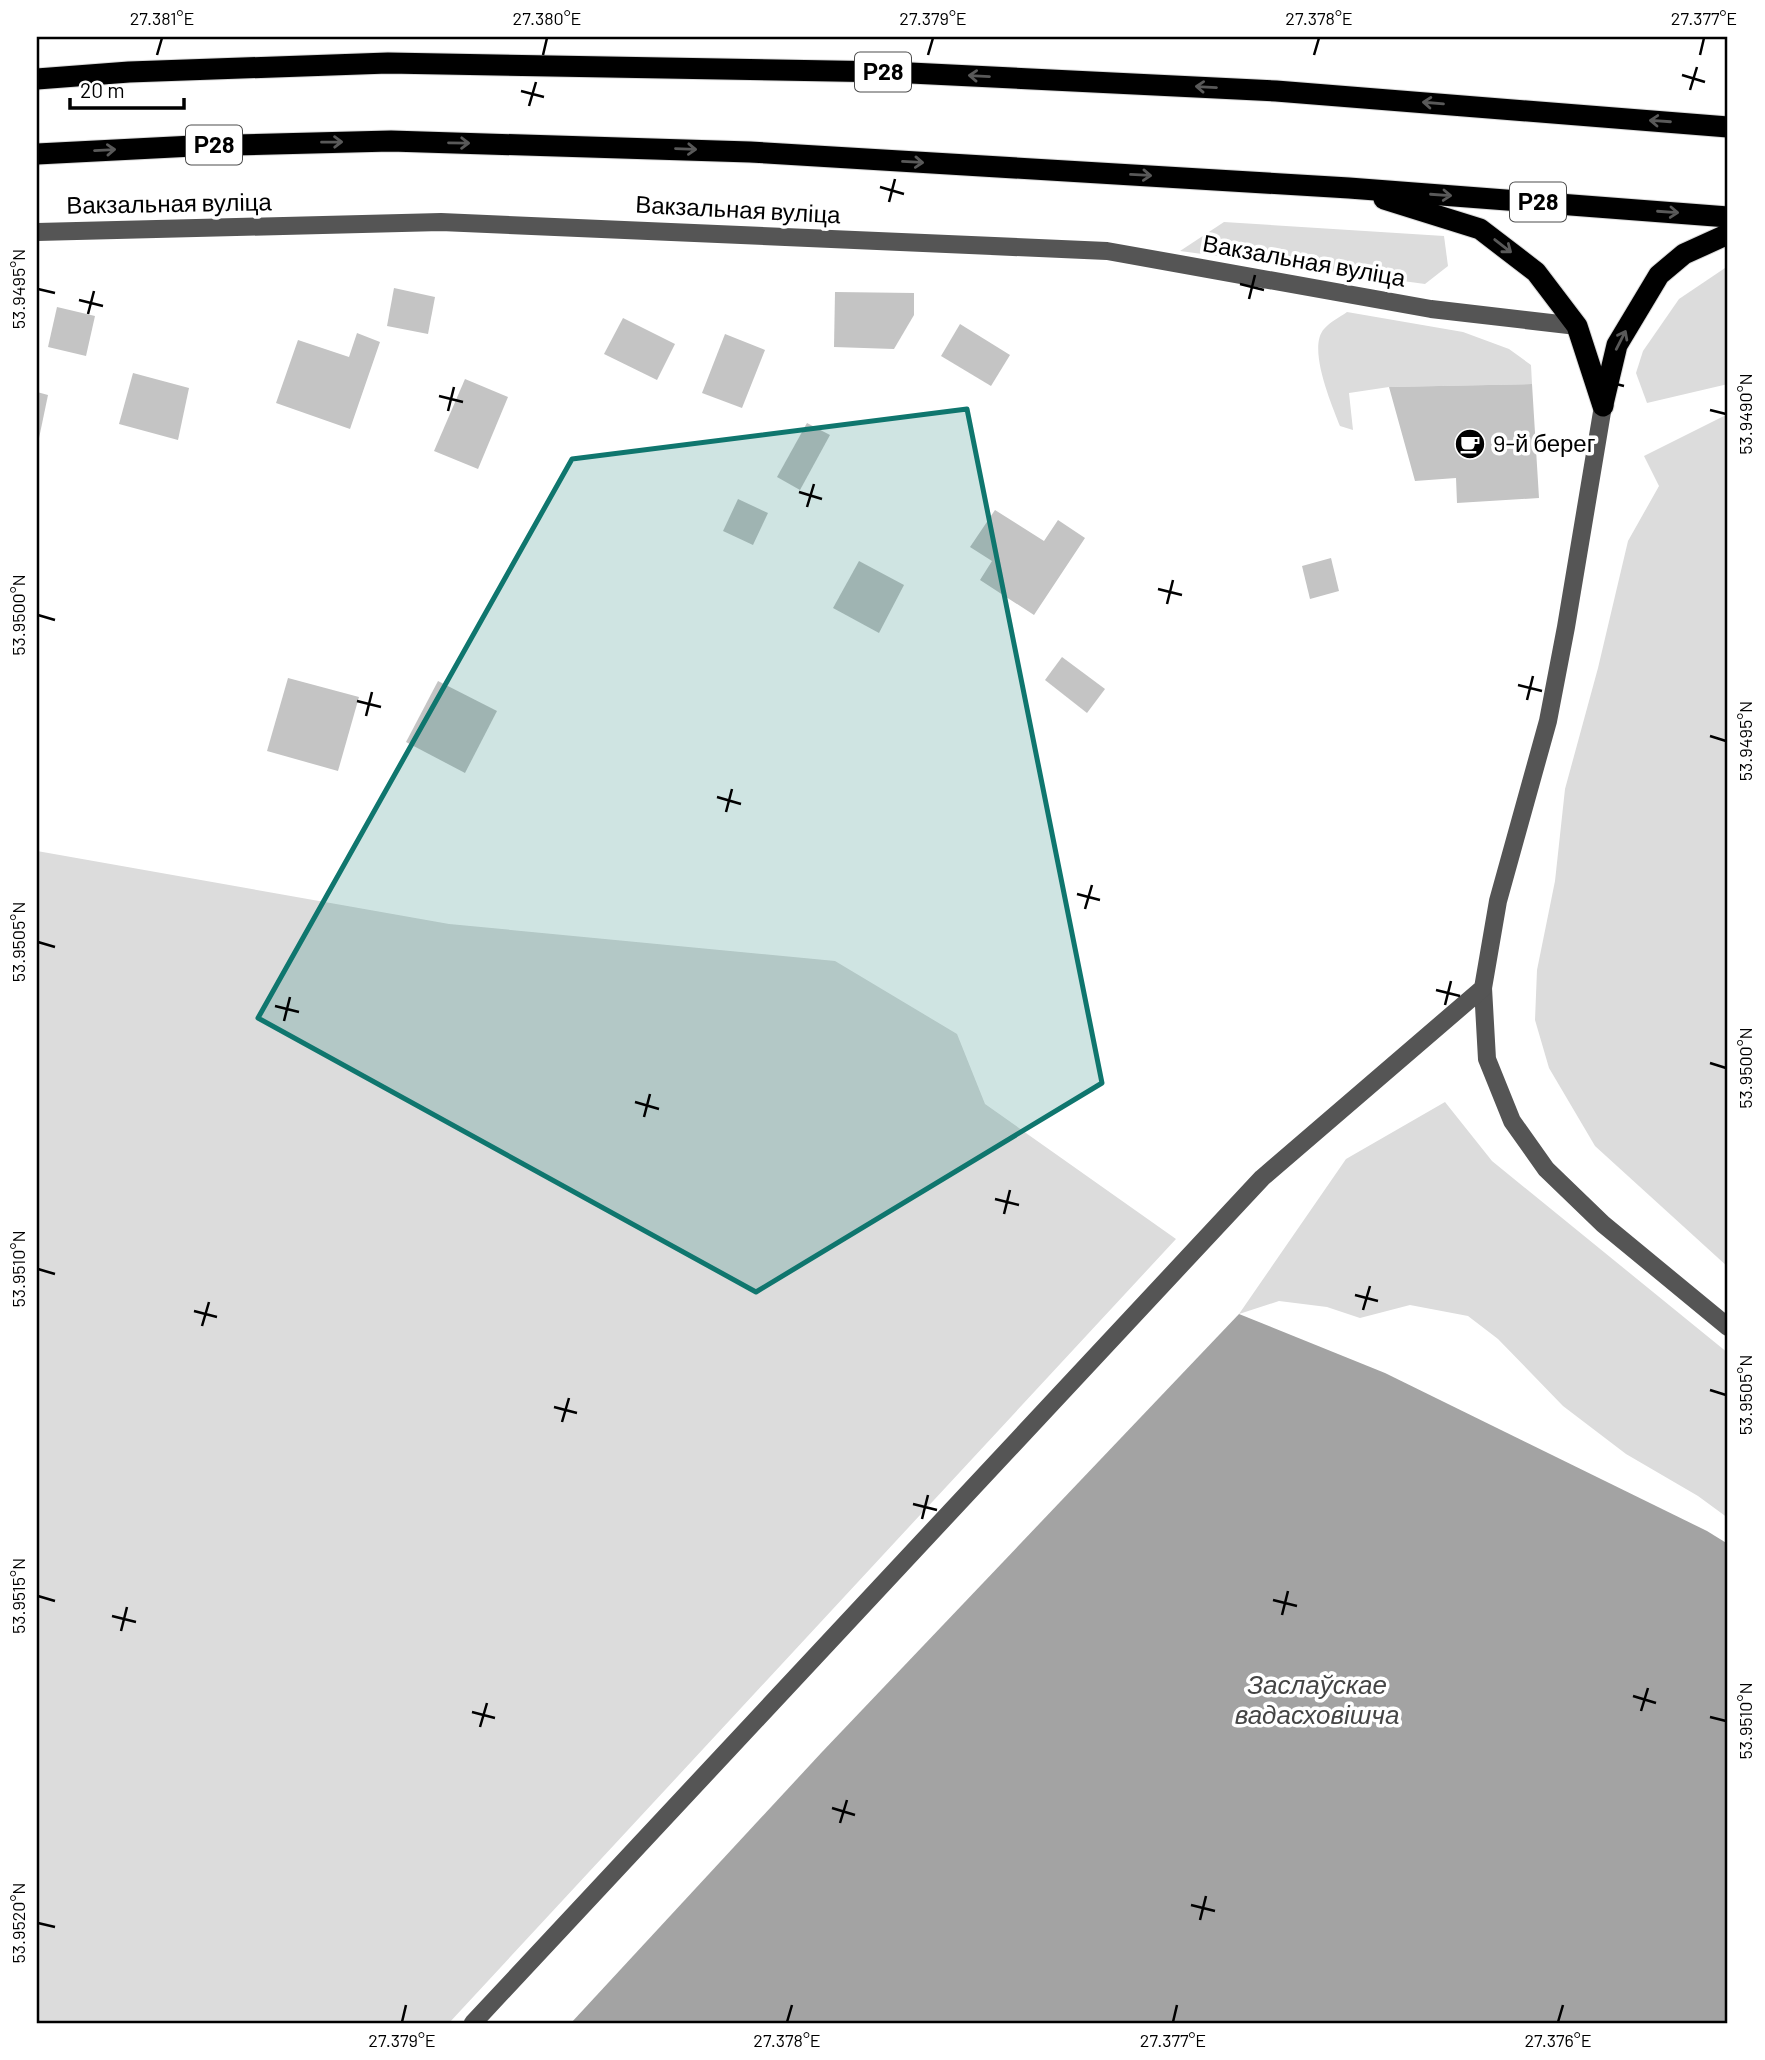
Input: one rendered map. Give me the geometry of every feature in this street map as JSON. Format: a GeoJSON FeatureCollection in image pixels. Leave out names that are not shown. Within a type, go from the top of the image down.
{"type":"FeatureCollection","features":[{"type":"Feature","properties":{"kind":"highway","name":"Р28"},"geometry":{"type":"LineString","coordinates":[[37,79],[129,72],[388,63],[890,72],[1276,91],[1728,127]]}},
{"type":"Feature","properties":{"kind":"highway","name":"Р28"},"geometry":{"type":"LineString","coordinates":[[37,154],[193,146],[391,141],[764,152],[1349,188],[1728,217]]}},
{"type":"Feature","properties":{"kind":"highway"},"geometry":{"type":"LineString","coordinates":[[1349,188],[1480,229],[1536,272],[1577,326],[1603,406]]}},
{"type":"Feature","properties":{"kind":"highway"},"geometry":{"type":"LineString","coordinates":[[1603,406],[1617,345],[1659,275],[1684,254],[1728,234]]}},
{"type":"Feature","properties":{"kind":"street","name":"Вакзальная вуліца"},"geometry":{"type":"LineString","coordinates":[[37,232],[442,222],[1107,251],[1431,309],[1577,326]]}},
{"type":"Feature","properties":{"kind":"street"},"geometry":{"type":"LineString","coordinates":[[1603,406],[1548,721],[1498,901],[1483,988],[1487,1059],[1512,1121],[1546,1169],[1603,1224],[1728,1327]]}},
{"type":"Feature","properties":{"kind":"street"},"geometry":{"type":"LineString","coordinates":[[473,2023],[1262,1178],[1483,988]]}},
{"type":"Feature","properties":{"kind":"highlighted area"},"geometry":{"type":"Polygon","coordinates":[[[967,409],[1102,1083],[756,1292],[258,1018],[572,459],[967,409]]]}},
{"type":"Feature","properties":{"kind":"shaded area"},"geometry":{"type":"Polygon","coordinates":[[[1224,222],[1444,236],[1448,266],[1425,284],[1180,251],[1224,222]]]}},
{"type":"Feature","properties":{"kind":"shaded area"},"geometry":{"type":"Polygon","coordinates":[[[1728,266],[1728,384],[1647,403],[1636,373],[1643,351],[1679,299],[1728,266]]]}},
{"type":"Feature","properties":{"kind":"shaded area"},"geometry":{"type":"Polygon","coordinates":[[[1347,312],[1463,332],[1509,349],[1531,365],[1532,384],[1389,387],[1349,393],[1353,430],[1340,426],[1319,363],[1318,349],[1319,338],[1324,329],[1347,312]]]}},
{"type":"Feature","properties":{"kind":"shaded area"},"geometry":{"type":"Polygon","coordinates":[[[1728,414],[1728,1267],[1595,1146],[1549,1068],[1535,1020],[1537,970],[1555,881],[1565,789],[1598,668],[1628,541],[1659,486],[1644,456],[1728,414]]]}},
{"type":"Feature","properties":{"kind":"shaded area"},"geometry":{"type":"Polygon","coordinates":[[[37,851],[449,924],[835,961],[957,1034],[985,1104],[1176,1239],[449,2023],[37,2023],[37,851]]]}},
{"type":"Feature","properties":{"kind":"shaded area"},"geometry":{"type":"Polygon","coordinates":[[[1445,1102],[1492,1161],[1728,1353],[1728,1518],[1698,1496],[1626,1454],[1563,1406],[1498,1339],[1468,1316],[1410,1305],[1360,1318],[1327,1307],[1279,1301],[1239,1314],[1346,1159],[1445,1102]]]}},
{"type":"Feature","properties":{"kind":"water","name":"Заслаўскае вадасховішча"},"geometry":{"type":"Polygon","coordinates":[[[1239,1314],[1385,1373],[1707,1531],[1728,1544],[1728,2023],[571,2023],[822,1752],[1239,1314]]]}},
{"type":"Feature","properties":{"kind":"building"},"geometry":{"type":"Polygon","coordinates":[[[394,288],[435,297],[428,334],[387,326],[394,288]]]}},
{"type":"Feature","properties":{"kind":"building"},"geometry":{"type":"Polygon","coordinates":[[[835,292],[914,293],[914,315],[894,349],[834,347],[835,292]]]}},
{"type":"Feature","properties":{"kind":"building"},"geometry":{"type":"Polygon","coordinates":[[[57,307],[95,316],[86,356],[48,347],[57,307]]]}},
{"type":"Feature","properties":{"kind":"building"},"geometry":{"type":"Polygon","coordinates":[[[623,318],[675,344],[657,380],[604,354],[623,318]]]}},
{"type":"Feature","properties":{"kind":"building"},"geometry":{"type":"Polygon","coordinates":[[[960,324],[1010,355],[991,386],[941,356],[960,324]]]}},
{"type":"Feature","properties":{"kind":"building"},"geometry":{"type":"Polygon","coordinates":[[[357,333],[380,342],[350,429],[276,403],[298,340],[349,357],[357,333]]]}},
{"type":"Feature","properties":{"kind":"building"},"geometry":{"type":"Polygon","coordinates":[[[725,334],[765,350],[742,408],[702,393],[725,334]]]}},
{"type":"Feature","properties":{"kind":"building"},"geometry":{"type":"Polygon","coordinates":[[[133,373],[189,388],[178,440],[119,424],[133,373]]]}},
{"type":"Feature","properties":{"kind":"building"},"geometry":{"type":"Polygon","coordinates":[[[465,379],[508,397],[478,469],[434,451],[465,379]]]}},
{"type":"Feature","properties":{"kind":"building","name":"9-й берег"},"geometry":{"type":"Polygon","coordinates":[[[1532,384],[1539,498],[1457,503],[1456,478],[1415,481],[1389,387],[1532,384]]]}},
{"type":"Feature","properties":{"kind":"building"},"geometry":{"type":"Polygon","coordinates":[[[37,392],[48,395],[38,443],[37,442],[37,392]]]}},
{"type":"Feature","properties":{"kind":"building"},"geometry":{"type":"Polygon","coordinates":[[[807,423],[830,435],[800,490],[777,477],[807,423]]]}},
{"type":"Feature","properties":{"kind":"building"},"geometry":{"type":"Polygon","coordinates":[[[738,499],[768,513],[753,545],[723,531],[738,499]]]}},
{"type":"Feature","properties":{"kind":"building"},"geometry":{"type":"Polygon","coordinates":[[[995,510],[1044,541],[1058,520],[1085,538],[1034,615],[980,580],[992,561],[970,547],[995,510]]]}},
{"type":"Feature","properties":{"kind":"building"},"geometry":{"type":"Polygon","coordinates":[[[1331,558],[1339,591],[1310,599],[1302,566],[1331,558]]]}},
{"type":"Feature","properties":{"kind":"building"},"geometry":{"type":"Polygon","coordinates":[[[859,561],[904,585],[879,633],[833,608],[859,561]]]}},
{"type":"Feature","properties":{"kind":"building"},"geometry":{"type":"Polygon","coordinates":[[[1062,657],[1105,689],[1087,713],[1045,680],[1062,657]]]}},
{"type":"Feature","properties":{"kind":"building"},"geometry":{"type":"Polygon","coordinates":[[[288,678],[359,697],[338,771],[267,751],[288,678]]]}},
{"type":"Feature","properties":{"kind":"building"},"geometry":{"type":"Polygon","coordinates":[[[438,681],[497,711],[465,773],[406,742],[438,681]]]}},
{"type":"Feature","properties":{"kind":"place","name":"9-й берег"},"geometry":{"type":"Point","coordinates":[1470,444]}}]}
